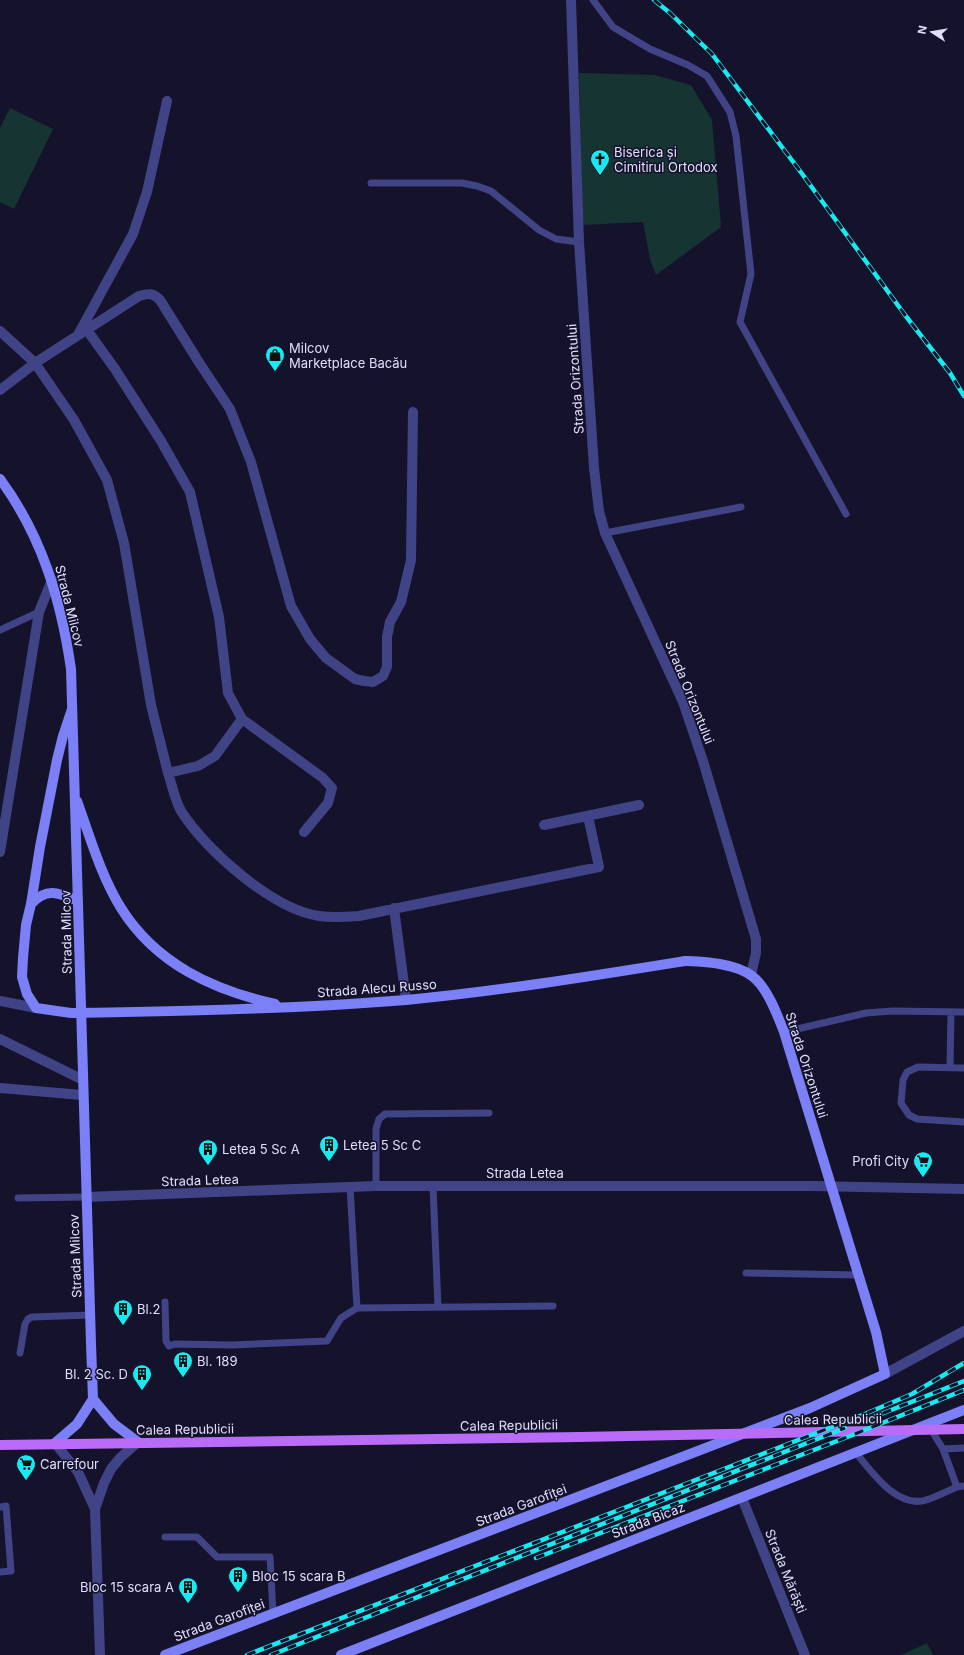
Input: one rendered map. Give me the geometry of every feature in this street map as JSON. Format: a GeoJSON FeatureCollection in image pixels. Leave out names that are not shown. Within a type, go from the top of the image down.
{"type":"FeatureCollection","features":[{"type":"Feature","properties":{"kind":"main road","name":"Calea Republicii"},"geometry":{"type":"LineString","coordinates":[[0,1444],[414,1440],[964,1429]]}},
{"type":"Feature","properties":{"kind":"street","name":"Strada Orizontului"},"geometry":{"type":"LineString","coordinates":[[571,0],[579,242],[594,468],[599,511],[606,534],[683,702],[703,761],[756,939],[756,952],[752,976],[767,994],[776,1011],[784,1032],[876,1332],[885,1374]]}},
{"type":"Feature","properties":{"kind":"street"},"geometry":{"type":"LineString","coordinates":[[77,336],[133,234],[147,192],[167,101]]}},
{"type":"Feature","properties":{"kind":"street"},"geometry":{"type":"LineString","coordinates":[[0,390],[35,363],[139,296],[147,293],[154,294],[160,300],[230,409],[251,462],[291,606],[310,639],[326,658],[355,679],[373,682],[383,676],[387,667],[387,637],[390,622],[401,602],[411,560],[413,412]]}},
{"type":"Feature","properties":{"kind":"street"},"geometry":{"type":"LineString","coordinates":[[87,330],[161,441],[190,492],[219,617],[228,693],[242,719],[323,778],[332,788],[328,803],[304,832]]}},
{"type":"Feature","properties":{"kind":"street"},"geometry":{"type":"LineString","coordinates":[[0,331],[35,363],[74,420],[107,480],[124,543],[151,705],[168,773],[180,809],[198,835],[216,854],[276,900],[297,910],[318,916],[359,916],[599,867],[588,816]]}},
{"type":"Feature","properties":{"kind":"street","name":"Strada Milcov"},"geometry":{"type":"LineString","coordinates":[[0,479],[10,492],[41,550],[52,580],[67,641],[71,669],[78,901],[81,1079],[92,1399]]}},
{"type":"Feature","properties":{"kind":"street"},"geometry":{"type":"LineString","coordinates":[[0,852],[39,612],[52,580]]}},
{"type":"Feature","properties":{"kind":"street"},"geometry":{"type":"LineString","coordinates":[[36,1008],[27,994],[22,977],[26,925],[57,760],[72,709]]}},
{"type":"Feature","properties":{"kind":"street"},"geometry":{"type":"LineString","coordinates":[[168,773],[198,766],[215,756],[242,719]]}},
{"type":"Feature","properties":{"kind":"street"},"geometry":{"type":"LineString","coordinates":[[74,791],[96,856],[121,908],[137,930],[158,952],[187,972],[212,985],[253,999],[290,1007]]}},
{"type":"Feature","properties":{"kind":"street"},"geometry":{"type":"LineString","coordinates":[[544,825],[639,805]]}},
{"type":"Feature","properties":{"kind":"street"},"geometry":{"type":"LineString","coordinates":[[31,904],[38,897],[50,892],[62,894],[78,901]]}},
{"type":"Feature","properties":{"kind":"street"},"geometry":{"type":"LineString","coordinates":[[394,908],[406,1000]]}},
{"type":"Feature","properties":{"kind":"street","name":"Strada Alecu Russo"},"geometry":{"type":"LineString","coordinates":[[0,1001],[71,1013],[290,1007],[406,1000],[516,988],[685,961],[713,962],[734,968],[752,976]]}},
{"type":"Feature","properties":{"kind":"street"},"geometry":{"type":"LineString","coordinates":[[0,1039],[81,1079]]}},
{"type":"Feature","properties":{"kind":"street"},"geometry":{"type":"LineString","coordinates":[[0,1088],[82,1095]]}},
{"type":"Feature","properties":{"kind":"street","name":"Strada Letea"},"geometry":{"type":"LineString","coordinates":[[86,1197],[376,1186],[831,1187],[964,1189]]}},
{"type":"Feature","properties":{"kind":"street"},"geometry":{"type":"LineString","coordinates":[[885,1374],[964,1332]]}},
{"type":"Feature","properties":{"kind":"street","name":"Strada Garofiței"},"geometry":{"type":"LineString","coordinates":[[165,1655],[810,1408],[885,1374]]}},
{"type":"Feature","properties":{"kind":"street"},"geometry":{"type":"LineString","coordinates":[[95,1509],[78,1472],[55,1443],[77,1424],[92,1399],[114,1424],[138,1442],[120,1458],[111,1469],[104,1483],[95,1509],[100,1655]]}},
{"type":"Feature","properties":{"kind":"street","name":"Strada Bicaz"},"geometry":{"type":"LineString","coordinates":[[342,1655],[964,1410]]}},
{"type":"Feature","properties":{"kind":"street","name":"Strada Mărăști"},"geometry":{"type":"LineString","coordinates":[[742,1498],[805,1655]]}},
{"type":"Feature","properties":{"kind":"lane"},"geometry":{"type":"LineString","coordinates":[[593,0],[613,27],[650,49],[688,65],[707,76],[730,112],[736,136],[751,274],[740,322],[846,514]]}},
{"type":"Feature","properties":{"kind":"lane"},"geometry":{"type":"LineString","coordinates":[[371,183],[462,183],[477,186],[491,190],[545,233],[556,239],[579,242]]}},
{"type":"Feature","properties":{"kind":"lane"},"geometry":{"type":"LineString","coordinates":[[606,534],[741,507]]}},
{"type":"Feature","properties":{"kind":"lane"},"geometry":{"type":"LineString","coordinates":[[0,630],[39,612]]}},
{"type":"Feature","properties":{"kind":"lane"},"geometry":{"type":"LineString","coordinates":[[950,1066],[951,1012]]}},
{"type":"Feature","properties":{"kind":"lane"},"geometry":{"type":"LineString","coordinates":[[784,1032],[866,1013],[964,1012]]}},
{"type":"Feature","properties":{"kind":"lane"},"geometry":{"type":"LineString","coordinates":[[964,1068],[950,1066],[918,1067],[906,1072],[903,1080],[901,1103],[909,1115],[917,1119],[964,1122]]}},
{"type":"Feature","properties":{"kind":"lane"},"geometry":{"type":"LineString","coordinates":[[376,1186],[376,1129],[380,1119],[385,1114],[489,1114]]}},
{"type":"Feature","properties":{"kind":"lane"},"geometry":{"type":"LineString","coordinates":[[433,1186],[438,1307]]}},
{"type":"Feature","properties":{"kind":"lane"},"geometry":{"type":"LineString","coordinates":[[350,1187],[357,1308]]}},
{"type":"Feature","properties":{"kind":"lane"},"geometry":{"type":"LineString","coordinates":[[18,1198],[86,1197]]}},
{"type":"Feature","properties":{"kind":"lane"},"geometry":{"type":"LineString","coordinates":[[746,1273],[858,1275]]}},
{"type":"Feature","properties":{"kind":"lane"},"geometry":{"type":"LineString","coordinates":[[165,1302],[166,1341],[169,1346],[175,1344],[232,1345],[327,1341],[341,1318],[357,1308],[553,1306]]}},
{"type":"Feature","properties":{"kind":"lane"},"geometry":{"type":"LineString","coordinates":[[20,1353],[25,1324],[28,1319],[32,1317],[90,1315]]}},
{"type":"Feature","properties":{"kind":"lane"},"geometry":{"type":"LineString","coordinates":[[856,1453],[886,1487],[899,1496],[914,1500],[926,1501],[961,1486],[928,1424]]}},
{"type":"Feature","properties":{"kind":"lane"},"geometry":{"type":"LineString","coordinates":[[942,1449],[964,1448]]}},
{"type":"Feature","properties":{"kind":"lane"},"geometry":{"type":"LineString","coordinates":[[0,1507],[6,1506],[11,1571],[0,1572]]}},
{"type":"Feature","properties":{"kind":"lane"},"geometry":{"type":"LineString","coordinates":[[165,1538],[197,1537],[217,1557],[270,1557],[273,1613]]}},
{"type":"Feature","properties":{"kind":"green space"},"geometry":{"type":"Polygon","coordinates":[[[579,73],[654,75],[691,85],[712,120],[721,227],[656,275],[650,259],[643,222],[582,225],[579,73]]]}},
{"type":"Feature","properties":{"kind":"green space"},"geometry":{"type":"Polygon","coordinates":[[[10,108],[53,129],[14,209],[0,202],[0,128],[10,108]]]}},
{"type":"Feature","properties":{"kind":"green space"},"geometry":{"type":"Polygon","coordinates":[[[927,1643],[933,1655],[901,1655],[927,1643]]]}},
{"type":"Feature","properties":{"kind":"railway"},"geometry":{"type":"LineString","coordinates":[[654,0],[670,13],[712,54],[905,315],[950,373],[964,396]]}},
{"type":"Feature","properties":{"kind":"railway"},"geometry":{"type":"LineString","coordinates":[[247,1655],[865,1414],[912,1394],[964,1363]]}},
{"type":"Feature","properties":{"kind":"railway"},"geometry":{"type":"LineString","coordinates":[[866,1420],[964,1381]]}},
{"type":"Feature","properties":{"kind":"railway"},"geometry":{"type":"LineString","coordinates":[[536,1558],[964,1390]]}},
{"type":"Feature","properties":{"kind":"railway"},"geometry":{"type":"LineString","coordinates":[[271,1655],[845,1428]]}},
{"type":"Feature","properties":{"kind":"place","name":"Biserica și Cimitirul Ortodox"},"geometry":{"type":"Point","coordinates":[600,176]}},
{"type":"Feature","properties":{"kind":"place","name":"Milcov Marketplace Bacău"},"geometry":{"type":"Point","coordinates":[275,372]}},
{"type":"Feature","properties":{"kind":"place","name":"Letea 5 Sc C"},"geometry":{"type":"Point","coordinates":[329,1162]}},
{"type":"Feature","properties":{"kind":"place","name":"Letea 5 Sc A"},"geometry":{"type":"Point","coordinates":[208,1166]}},
{"type":"Feature","properties":{"kind":"place","name":"Profi City"},"geometry":{"type":"Point","coordinates":[923,1178]}},
{"type":"Feature","properties":{"kind":"place","name":"Bl.2"},"geometry":{"type":"Point","coordinates":[123,1326]}},
{"type":"Feature","properties":{"kind":"place","name":"Bl. 189"},"geometry":{"type":"Point","coordinates":[183,1378]}},
{"type":"Feature","properties":{"kind":"place","name":"Bl. 2 Sc. D"},"geometry":{"type":"Point","coordinates":[142,1391]}},
{"type":"Feature","properties":{"kind":"place","name":"Carrefour"},"geometry":{"type":"Point","coordinates":[26,1481]}},
{"type":"Feature","properties":{"kind":"place","name":"Bloc 15 scara B"},"geometry":{"type":"Point","coordinates":[238,1593]}},
{"type":"Feature","properties":{"kind":"place","name":"Bloc 15 scara A"},"geometry":{"type":"Point","coordinates":[188,1604]}}]}
